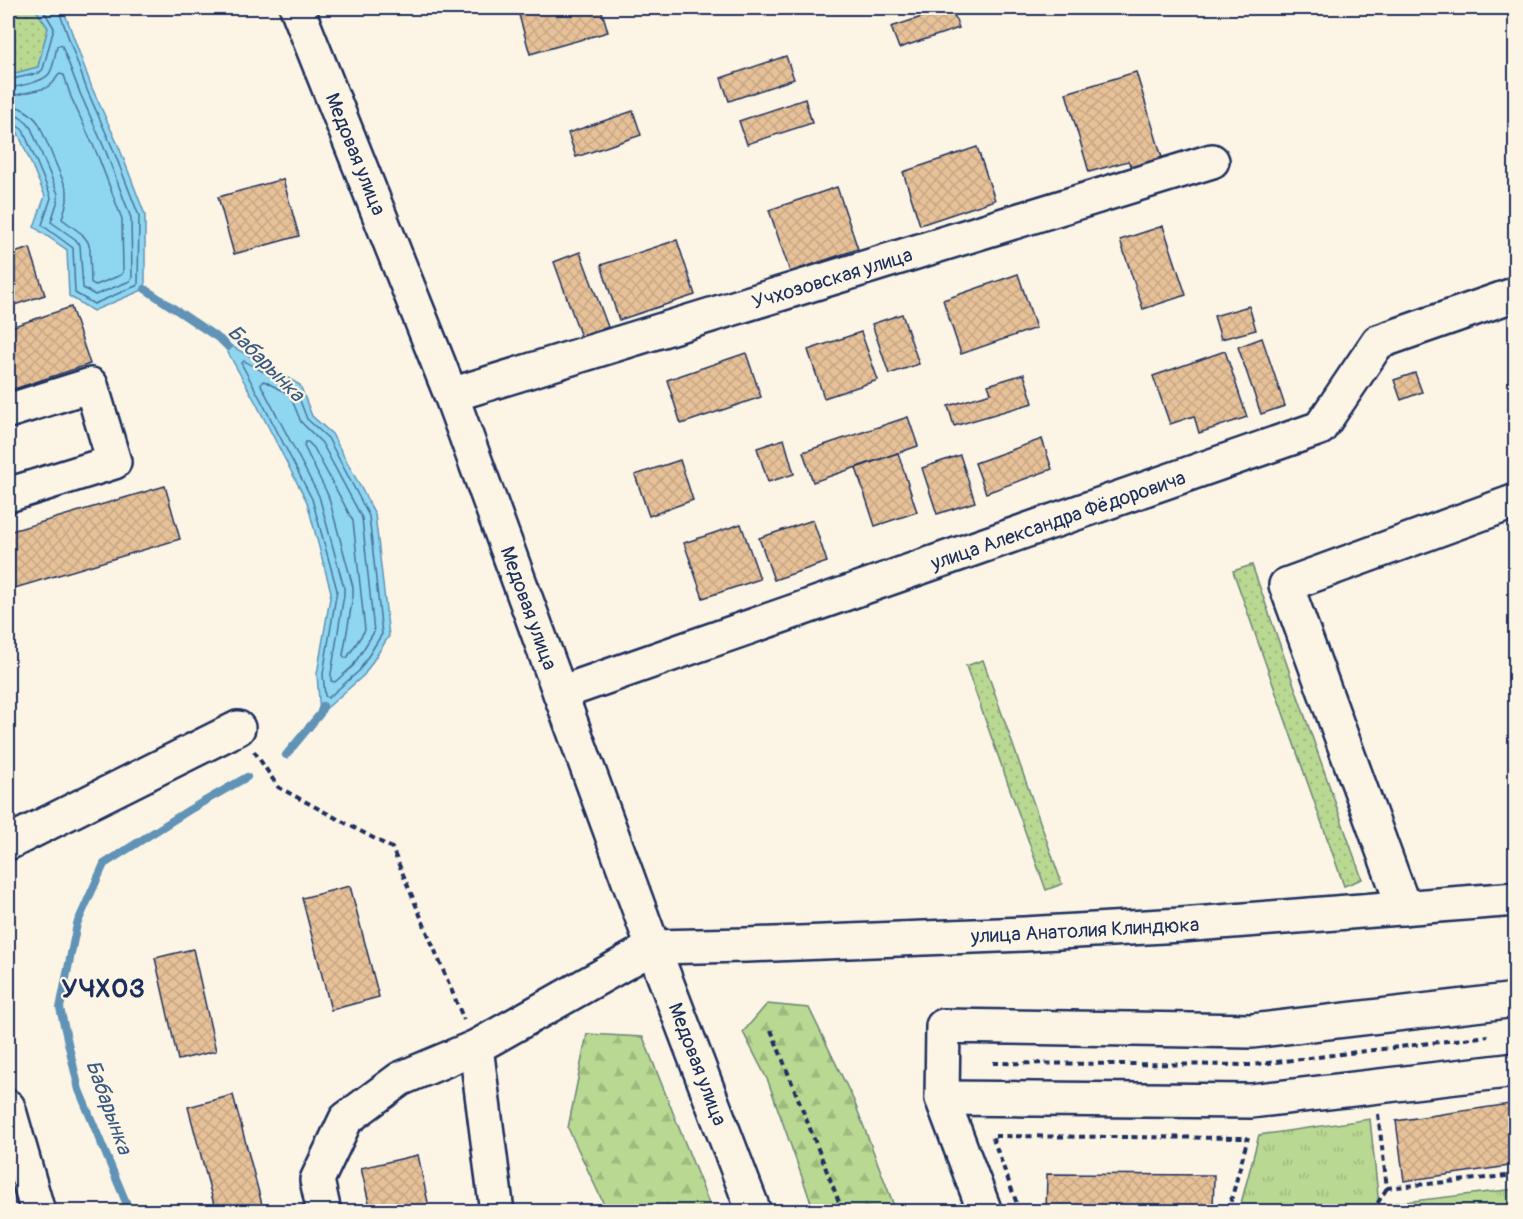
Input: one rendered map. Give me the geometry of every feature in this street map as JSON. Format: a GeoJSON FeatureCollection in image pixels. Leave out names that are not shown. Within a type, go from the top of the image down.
{"type":"FeatureCollection","features":[{"type":"Feature","properties":{"kind":"street","name":"Медовая улица"},"geometry":{"type":"LineString","coordinates":[[297,8],[452,395],[653,947],[754,1212]]}},
{"type":"Feature","properties":{"kind":"street","name":"Учхозовская улица"},"geometry":{"type":"LineString","coordinates":[[452,395],[1212,161]]}},
{"type":"Feature","properties":{"kind":"street","name":"улица Александра Фёдоровича"},"geometry":{"type":"LineString","coordinates":[[560,693],[1320,428],[1378,342],[1515,294]]}},
{"type":"Feature","properties":{"kind":"street"},"geometry":{"type":"LineString","coordinates":[[8,411],[91,386],[114,462],[8,495]]}},
{"type":"Feature","properties":{"kind":"street"},"geometry":{"type":"LineString","coordinates":[[1404,908],[1286,585],[1515,501]]}},
{"type":"Feature","properties":{"kind":"street"},"geometry":{"type":"LineString","coordinates":[[8,843],[238,728]]}},
{"type":"Feature","properties":{"kind":"street","name":"улица Анатолия Клиндюка"},"geometry":{"type":"LineString","coordinates":[[653,947],[1024,934],[1181,925],[1515,899]]}},
{"type":"Feature","properties":{"kind":"street"},"geometry":{"type":"LineString","coordinates":[[324,1212],[317,1180],[346,1119],[400,1078],[476,1047],[653,947]]}},
{"type":"Feature","properties":{"kind":"street"},"geometry":{"type":"LineString","coordinates":[[985,1212],[942,1098],[943,1026],[1252,1031],[1515,1000]]}},
{"type":"Feature","properties":{"kind":"street"},"geometry":{"type":"LineString","coordinates":[[476,1047],[497,1212]]}},
{"type":"Feature","properties":{"kind":"street"},"geometry":{"type":"LineString","coordinates":[[942,1098],[1251,1101],[1515,1070]]}},
{"type":"Feature","properties":{"kind":"street"},"geometry":{"type":"LineString","coordinates":[[8,1107],[38,1212]]}},
{"type":"Feature","properties":{"kind":"path"},"geometry":{"type":"LineString","coordinates":[[238,728],[278,787],[392,848],[476,1047]]}},
{"type":"Feature","properties":{"kind":"path"},"geometry":{"type":"LineString","coordinates":[[994,1027],[992,1136],[1020,1212]]}},
{"type":"Feature","properties":{"kind":"path"},"geometry":{"type":"LineString","coordinates":[[771,1030],[843,1212]]}},
{"type":"Feature","properties":{"kind":"path"},"geometry":{"type":"LineString","coordinates":[[1372,1212],[1387,1188],[1377,1105]]}},
{"type":"Feature","properties":{"kind":"path"},"geometry":{"type":"LineString","coordinates":[[992,1136],[1248,1138]]}},
{"type":"Feature","properties":{"kind":"path"},"geometry":{"type":"LineString","coordinates":[[1387,1188],[1515,1175]]}},
{"type":"Feature","properties":{"kind":"green space"},"geometry":{"type":"Polygon","coordinates":[[[8,8],[35,8],[48,28],[38,67],[8,75],[8,8]]]}},
{"type":"Feature","properties":{"kind":"green space"},"geometry":{"type":"Polygon","coordinates":[[[1252,565],[1362,879],[1344,886],[1233,571],[1252,565]]]}},
{"type":"Feature","properties":{"kind":"green space"},"geometry":{"type":"Polygon","coordinates":[[[983,660],[1062,884],[1046,890],[966,666],[983,660]]]}},
{"type":"Feature","properties":{"kind":"green space"},"geometry":{"type":"Polygon","coordinates":[[[767,1004],[809,1008],[854,1101],[896,1211],[814,1211],[768,1081],[743,1032],[767,1004]]]}},
{"type":"Feature","properties":{"kind":"green space"},"geometry":{"type":"Polygon","coordinates":[[[587,1034],[643,1037],[712,1211],[607,1211],[568,1128],[587,1034]]]}},
{"type":"Feature","properties":{"kind":"green space"},"geometry":{"type":"Polygon","coordinates":[[[1370,1119],[1379,1205],[1515,1189],[1515,1211],[1239,1211],[1259,1135],[1370,1119]]]}},
{"type":"Feature","properties":{"kind":"water"},"geometry":{"type":"Polygon","coordinates":[[[35,8],[63,8],[92,88],[119,147],[145,215],[145,289],[93,311],[69,296],[67,250],[34,227],[45,196],[18,133],[8,126],[8,75],[38,67],[48,28],[35,8]]]}},
{"type":"Feature","properties":{"kind":"water"},"geometry":{"type":"Polygon","coordinates":[[[221,340],[300,385],[312,416],[332,434],[375,514],[389,636],[364,675],[320,714],[317,674],[331,592],[307,502],[221,340]]]}},
{"type":"Feature","properties":{"kind":"building"},"geometry":{"type":"Polygon","coordinates":[[[454,8],[476,8],[456,15],[454,8]]]}},
{"type":"Feature","properties":{"kind":"building"},"geometry":{"type":"Polygon","coordinates":[[[517,8],[601,8],[608,32],[530,54],[517,8]]]}},
{"type":"Feature","properties":{"kind":"building"},"geometry":{"type":"Polygon","coordinates":[[[952,8],[959,28],[899,48],[891,27],[952,8]]]}},
{"type":"Feature","properties":{"kind":"building"},"geometry":{"type":"Polygon","coordinates":[[[1016,8],[1039,8],[1016,11],[1016,8]]]}},
{"type":"Feature","properties":{"kind":"building"},"geometry":{"type":"Polygon","coordinates":[[[786,56],[794,79],[729,101],[721,78],[786,56]]]}},
{"type":"Feature","properties":{"kind":"building"},"geometry":{"type":"Polygon","coordinates":[[[1136,72],[1164,164],[1136,172],[1128,161],[1089,172],[1066,93],[1136,72]]]}},
{"type":"Feature","properties":{"kind":"building"},"geometry":{"type":"Polygon","coordinates":[[[805,99],[812,123],[747,144],[739,121],[805,99]]]}},
{"type":"Feature","properties":{"kind":"building"},"geometry":{"type":"Polygon","coordinates":[[[633,111],[641,135],[576,157],[568,133],[633,111]]]}},
{"type":"Feature","properties":{"kind":"building"},"geometry":{"type":"Polygon","coordinates":[[[977,147],[995,200],[920,225],[903,172],[977,147]]]}},
{"type":"Feature","properties":{"kind":"building"},"geometry":{"type":"Polygon","coordinates":[[[283,179],[299,236],[234,254],[218,197],[283,179]]]}},
{"type":"Feature","properties":{"kind":"building"},"geometry":{"type":"Polygon","coordinates":[[[837,187],[858,249],[790,272],[769,210],[837,187]]]}},
{"type":"Feature","properties":{"kind":"building"},"geometry":{"type":"Polygon","coordinates":[[[1163,226],[1186,295],[1143,309],[1120,240],[1163,226]]]}},
{"type":"Feature","properties":{"kind":"building"},"geometry":{"type":"Polygon","coordinates":[[[677,240],[695,295],[619,320],[601,265],[677,240]]]}},
{"type":"Feature","properties":{"kind":"building"},"geometry":{"type":"Polygon","coordinates":[[[30,248],[45,295],[8,307],[8,287],[15,285],[8,255],[30,248]]]}},
{"type":"Feature","properties":{"kind":"building"},"geometry":{"type":"Polygon","coordinates":[[[580,252],[608,327],[581,337],[554,262],[580,252]]]}},
{"type":"Feature","properties":{"kind":"building"},"geometry":{"type":"Polygon","coordinates":[[[1018,274],[1036,328],[961,354],[943,300],[1018,274]]]}},
{"type":"Feature","properties":{"kind":"building"},"geometry":{"type":"Polygon","coordinates":[[[1249,306],[1256,330],[1221,339],[1214,316],[1249,306]]]}},
{"type":"Feature","properties":{"kind":"building"},"geometry":{"type":"Polygon","coordinates":[[[71,307],[90,364],[8,391],[8,328],[71,307]]]}},
{"type":"Feature","properties":{"kind":"building"},"geometry":{"type":"Polygon","coordinates":[[[902,314],[919,364],[889,374],[872,324],[902,314]]]}},
{"type":"Feature","properties":{"kind":"building"},"geometry":{"type":"Polygon","coordinates":[[[861,332],[878,380],[824,398],[808,350],[861,332]]]}},
{"type":"Feature","properties":{"kind":"building"},"geometry":{"type":"Polygon","coordinates":[[[1262,338],[1285,406],[1261,414],[1238,347],[1262,338]]]}},
{"type":"Feature","properties":{"kind":"building"},"geometry":{"type":"Polygon","coordinates":[[[1225,351],[1247,417],[1199,433],[1194,416],[1170,424],[1153,376],[1225,351]]]}},
{"type":"Feature","properties":{"kind":"building"},"geometry":{"type":"Polygon","coordinates":[[[746,353],[761,397],[681,424],[667,380],[746,353]]]}},
{"type":"Feature","properties":{"kind":"building"},"geometry":{"type":"Polygon","coordinates":[[[1415,373],[1422,392],[1401,400],[1394,380],[1415,373]]]}},
{"type":"Feature","properties":{"kind":"building"},"geometry":{"type":"Polygon","coordinates":[[[1024,374],[1033,403],[954,426],[948,406],[991,393],[988,385],[1024,374]]]}},
{"type":"Feature","properties":{"kind":"building"},"geometry":{"type":"Polygon","coordinates":[[[908,417],[918,446],[813,482],[803,452],[908,417]]]}},
{"type":"Feature","properties":{"kind":"building"},"geometry":{"type":"Polygon","coordinates":[[[784,439],[794,474],[768,482],[757,448],[784,439]]]}},
{"type":"Feature","properties":{"kind":"building"},"geometry":{"type":"Polygon","coordinates":[[[1042,439],[1052,469],[986,493],[975,463],[1042,439]]]}},
{"type":"Feature","properties":{"kind":"building"},"geometry":{"type":"Polygon","coordinates":[[[898,453],[917,512],[875,526],[856,468],[898,453]]]}},
{"type":"Feature","properties":{"kind":"building"},"geometry":{"type":"Polygon","coordinates":[[[960,455],[975,502],[937,514],[922,468],[960,455]]]}},
{"type":"Feature","properties":{"kind":"building"},"geometry":{"type":"Polygon","coordinates":[[[680,460],[693,500],[649,516],[635,475],[680,460]]]}},
{"type":"Feature","properties":{"kind":"building"},"geometry":{"type":"Polygon","coordinates":[[[165,486],[180,539],[8,590],[8,532],[165,486]]]}},
{"type":"Feature","properties":{"kind":"building"},"geometry":{"type":"Polygon","coordinates":[[[813,520],[827,562],[774,580],[759,538],[813,520]]]}},
{"type":"Feature","properties":{"kind":"building"},"geometry":{"type":"Polygon","coordinates":[[[741,524],[760,579],[703,598],[684,543],[741,524]]]}},
{"type":"Feature","properties":{"kind":"building"},"geometry":{"type":"Polygon","coordinates":[[[350,886],[379,997],[331,1010],[302,898],[350,886]]]}},
{"type":"Feature","properties":{"kind":"building"},"geometry":{"type":"Polygon","coordinates":[[[193,949],[216,1051],[178,1060],[155,958],[193,949]]]}},
{"type":"Feature","properties":{"kind":"building"},"geometry":{"type":"Polygon","coordinates":[[[233,1095],[264,1212],[216,1212],[188,1107],[233,1095]]]}},
{"type":"Feature","properties":{"kind":"building"},"geometry":{"type":"Polygon","coordinates":[[[1516,1103],[1516,1165],[1404,1181],[1396,1121],[1516,1103]]]}},
{"type":"Feature","properties":{"kind":"building"},"geometry":{"type":"Polygon","coordinates":[[[418,1155],[430,1212],[371,1212],[361,1168],[418,1155]]]}},
{"type":"Feature","properties":{"kind":"building"},"geometry":{"type":"Polygon","coordinates":[[[1047,1174],[1214,1175],[1213,1212],[1046,1212],[1047,1174]]]}},
{"type":"Feature","properties":{"kind":"waterway","name":"Бабарынка"},"geometry":{"type":"LineString","coordinates":[[145,289],[228,347]]}},
{"type":"Feature","properties":{"kind":"waterway","name":"Бабарынка"},"geometry":{"type":"LineString","coordinates":[[286,755],[320,714],[323,706]]}},
{"type":"Feature","properties":{"kind":"waterway","name":"Бабарынка"},"geometry":{"type":"LineString","coordinates":[[130,1212],[79,1090],[60,1008],[77,924],[104,864],[189,810],[247,777]]}},
{"type":"Feature","properties":{"kind":"district","name":"УЧХОЗ"},"geometry":{"type":"Point","coordinates":[104,988]}}]}
